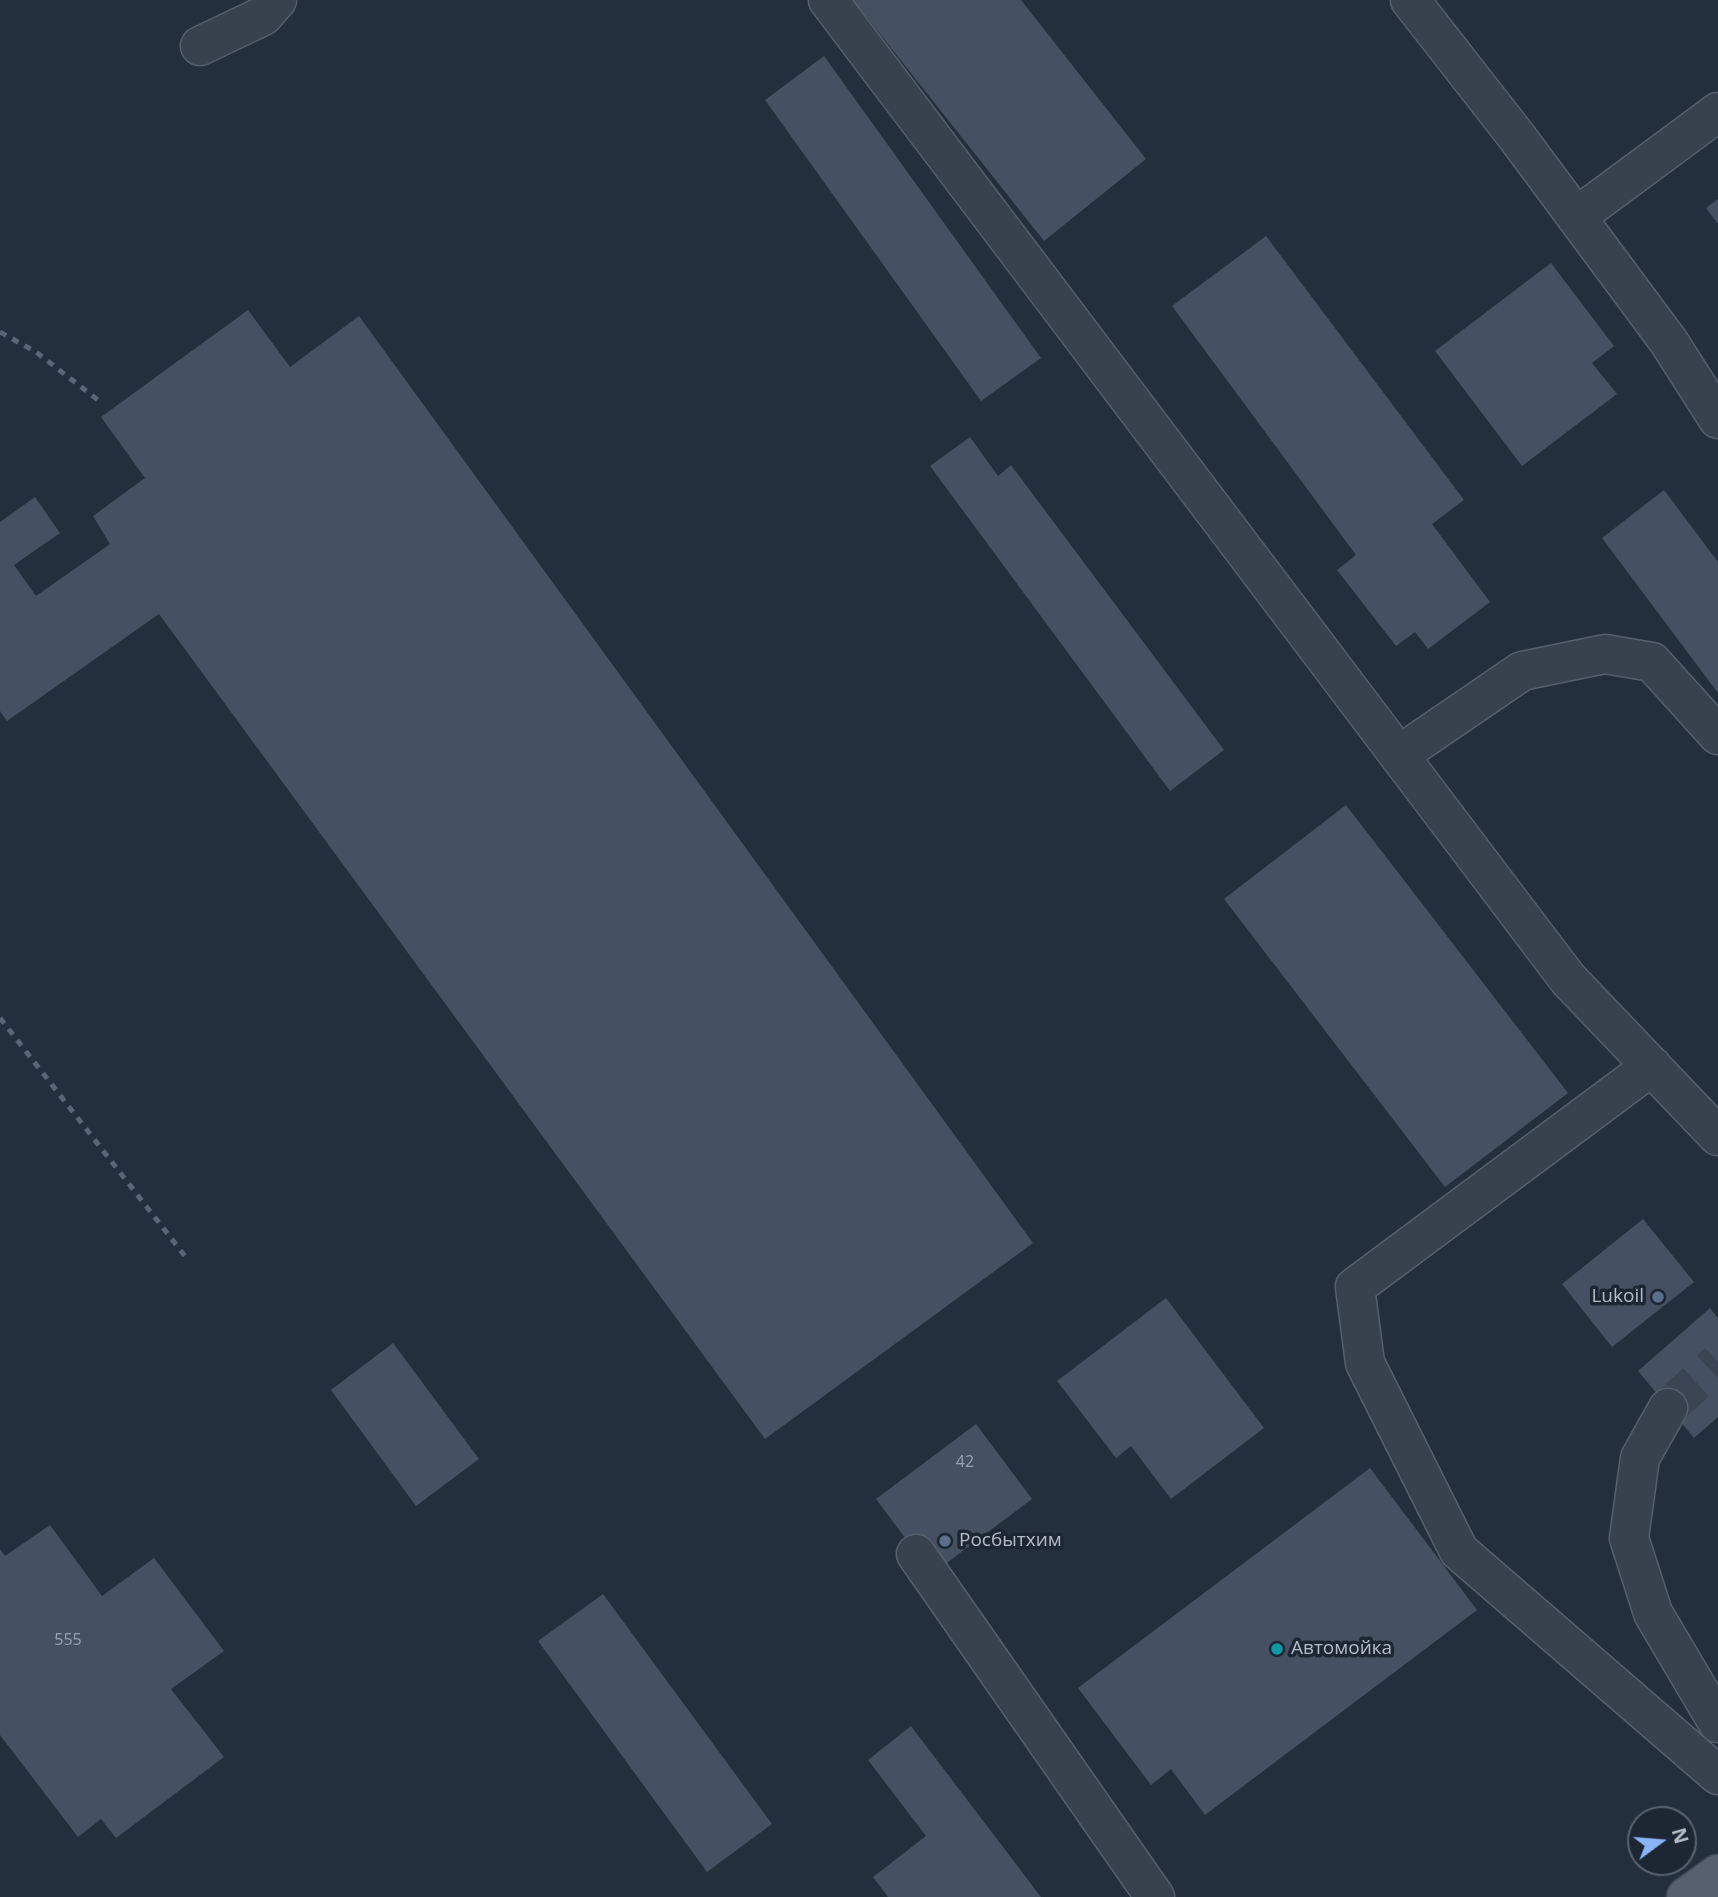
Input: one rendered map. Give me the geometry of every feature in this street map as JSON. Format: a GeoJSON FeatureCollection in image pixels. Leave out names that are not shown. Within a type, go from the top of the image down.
{"type":"FeatureCollection","features":[{"type":"Feature","properties":{"kind":"main road"},"geometry":{"type":"LineString","coordinates":[[1686,1897],[1718,1874]]}},
{"type":"Feature","properties":{"kind":"lane"},"geometry":{"type":"LineString","coordinates":[[200,46],[263,16],[277,0]]}},
{"type":"Feature","properties":{"kind":"lane"},"geometry":{"type":"LineString","coordinates":[[828,0],[1568,979],[1718,1136]]}},
{"type":"Feature","properties":{"kind":"lane"},"geometry":{"type":"LineString","coordinates":[[1410,0],[1669,342],[1718,419]]}},
{"type":"Feature","properties":{"kind":"lane"},"geometry":{"type":"LineString","coordinates":[[1576,217],[1718,112]]}},
{"type":"Feature","properties":{"kind":"lane"},"geometry":{"type":"LineString","coordinates":[[1399,755],[1522,671],[1605,654],[1652,662],[1718,735]]}},
{"type":"Feature","properties":{"kind":"lane"},"geometry":{"type":"LineString","coordinates":[[1652,1066],[1355,1287],[1365,1363],[1459,1551],[1718,1775]]}},
{"type":"Feature","properties":{"kind":"lane"},"geometry":{"type":"LineString","coordinates":[[1668,1408],[1640,1458],[1629,1538],[1653,1613],[1718,1723]]}},
{"type":"Feature","properties":{"kind":"lane"},"geometry":{"type":"LineString","coordinates":[[916,1554],[1155,1897]]}},
{"type":"Feature","properties":{"kind":"building"},"geometry":{"type":"Polygon","coordinates":[[[853,0],[1021,0],[1146,159],[1044,241],[853,0]]]}},
{"type":"Feature","properties":{"kind":"building"},"geometry":{"type":"Polygon","coordinates":[[[824,56],[1041,358],[981,401],[765,100],[824,56]]]}},
{"type":"Feature","properties":{"kind":"building"},"geometry":{"type":"Polygon","coordinates":[[[1718,199],[1718,224],[1706,208],[1718,199]]]}},
{"type":"Feature","properties":{"kind":"building"},"geometry":{"type":"Polygon","coordinates":[[[1266,236],[1464,500],[1432,524],[1490,602],[1428,649],[1415,632],[1396,646],[1337,570],[1356,555],[1172,306],[1266,236]]]}},
{"type":"Feature","properties":{"kind":"building"},"geometry":{"type":"Polygon","coordinates":[[[1551,263],[1614,346],[1592,363],[1617,394],[1522,466],[1435,351],[1551,263]]]}},
{"type":"Feature","properties":{"kind":"building"},"geometry":{"type":"Polygon","coordinates":[[[248,310],[290,367],[359,316],[1033,1243],[765,1439],[159,614],[7,721],[0,711],[0,522],[35,497],[60,533],[14,565],[36,596],[110,544],[93,516],[145,478],[101,417],[248,310]]]}},
{"type":"Feature","properties":{"kind":"building"},"geometry":{"type":"Polygon","coordinates":[[[970,437],[998,476],[1011,465],[1224,750],[1170,791],[930,466],[970,437]]]}},
{"type":"Feature","properties":{"kind":"building"},"geometry":{"type":"Polygon","coordinates":[[[1664,490],[1718,562],[1718,693],[1602,538],[1664,490]]]}},
{"type":"Feature","properties":{"kind":"building"},"geometry":{"type":"Polygon","coordinates":[[[1346,805],[1568,1093],[1445,1187],[1224,899],[1346,805]]]}},
{"type":"Feature","properties":{"kind":"building"},"geometry":{"type":"Polygon","coordinates":[[[1643,1219],[1694,1282],[1612,1347],[1562,1284],[1643,1219]]]}},
{"type":"Feature","properties":{"kind":"building"},"geometry":{"type":"Polygon","coordinates":[[[1166,1298],[1264,1428],[1171,1499],[1131,1446],[1116,1458],[1057,1381],[1166,1298]]]}},
{"type":"Feature","properties":{"kind":"building"},"geometry":{"type":"Polygon","coordinates":[[[1710,1308],[1718,1318],[1718,1417],[1694,1438],[1638,1371],[1710,1308]]]}},
{"type":"Feature","properties":{"kind":"building"},"geometry":{"type":"Polygon","coordinates":[[[393,1343],[479,1459],[416,1506],[331,1390],[393,1343]]]}},
{"type":"Feature","properties":{"kind":"building"},"geometry":{"type":"Polygon","coordinates":[[[976,1424],[1032,1499],[932,1574],[876,1499],[976,1424]]]}},
{"type":"Feature","properties":{"kind":"building","name":"Автомойка"},"geometry":{"type":"Polygon","coordinates":[[[1370,1468],[1477,1610],[1205,1815],[1171,1769],[1151,1785],[1078,1688],[1370,1468]]]}},
{"type":"Feature","properties":{"kind":"building"},"geometry":{"type":"Polygon","coordinates":[[[50,1525],[102,1596],[154,1558],[224,1651],[171,1689],[224,1757],[116,1838],[101,1819],[78,1837],[0,1735],[0,1549],[5,1556],[50,1525]]]}},
{"type":"Feature","properties":{"kind":"building"},"geometry":{"type":"Polygon","coordinates":[[[603,1594],[772,1824],[707,1872],[538,1641],[603,1594]]]}},
{"type":"Feature","properties":{"kind":"building"},"geometry":{"type":"Polygon","coordinates":[[[911,1726],[1041,1897],[888,1897],[873,1877],[926,1836],[868,1760],[911,1726]]]}},
{"type":"Feature","properties":{"kind":"tunnel"},"geometry":{"type":"LineString","coordinates":[[1668,1408],[1718,1362]]}},
{"type":"Feature","properties":{"kind":"railway"},"geometry":{"type":"LineString","coordinates":[[0,332],[36,352],[98,400]]}},
{"type":"Feature","properties":{"kind":"railway"},"geometry":{"type":"LineString","coordinates":[[0,1018],[188,1260]]}},
{"type":"Feature","properties":{"kind":"place","name":"Lukoil"},"geometry":{"type":"Point","coordinates":[1658,1297]}},
{"type":"Feature","properties":{"kind":"place","name":"Росбытхим"},"geometry":{"type":"Point","coordinates":[945,1541]}},
{"type":"Feature","properties":{"kind":"place","name":"Автомойка"},"geometry":{"type":"Point","coordinates":[1277,1649]}}]}
